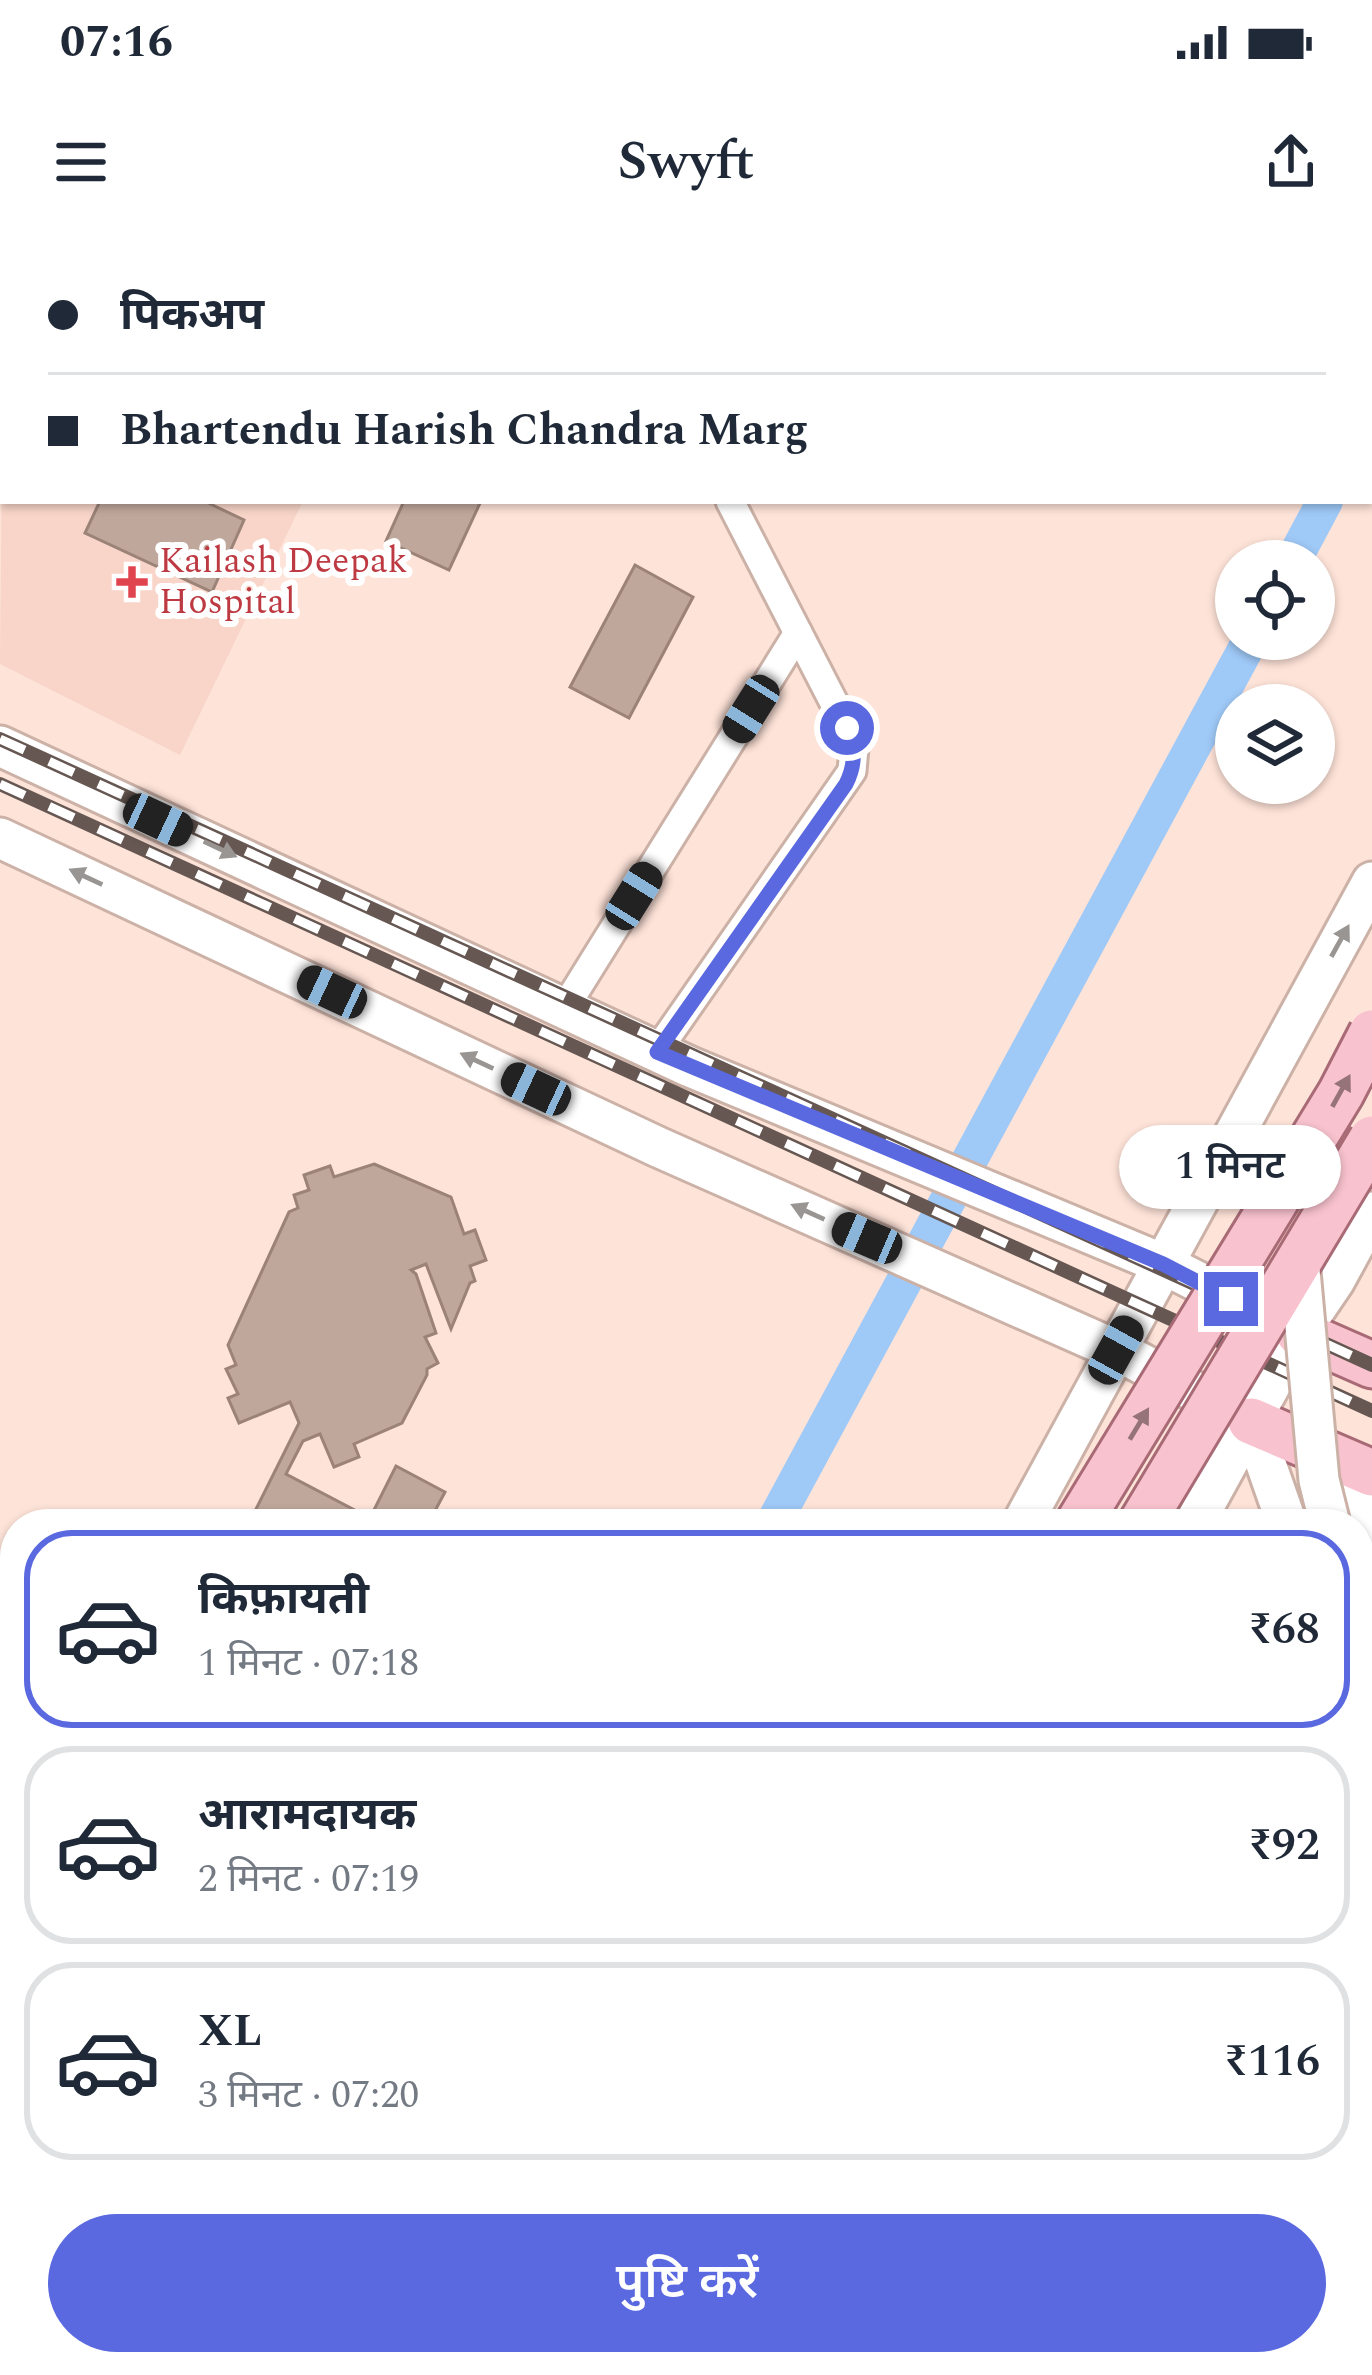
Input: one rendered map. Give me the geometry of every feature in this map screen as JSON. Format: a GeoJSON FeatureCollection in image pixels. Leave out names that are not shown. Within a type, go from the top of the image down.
{"type":"FeatureCollection","features":[{"type":"Feature","properties":{"kind":"main road"},"geometry":{"type":"LineString","coordinates":[[0,746],[672,1059],[1163,1264],[1372,1365]]}},
{"type":"Feature","properties":{"kind":"main road"},"geometry":{"type":"LineString","coordinates":[[0,838],[658,1147],[1116,1350],[1251,1421],[1354,1465],[1363,1509]]}},
{"type":"Feature","properties":{"kind":"main road"},"geometry":{"type":"LineString","coordinates":[[1030,1509],[1372,882]]}},
{"type":"Feature","properties":{"kind":"main road"},"geometry":{"type":"LineString","coordinates":[[1087,1509],[1341,1093],[1372,1034]]}},
{"type":"Feature","properties":{"kind":"main road"},"geometry":{"type":"LineString","coordinates":[[1150,1509],[1372,1139]]}},
{"type":"Feature","properties":{"kind":"main road"},"geometry":{"type":"LineString","coordinates":[[1202,1509],[1372,1212]]}},
{"type":"Feature","properties":{"kind":"main road"},"geometry":{"type":"LineString","coordinates":[[1299,1260],[1319,1480],[1326,1509]]}},
{"type":"Feature","properties":{"kind":"main road"},"geometry":{"type":"LineString","coordinates":[[1251,1421],[1282,1509]]}},
{"type":"Feature","properties":{"kind":"street"},"geometry":{"type":"LineString","coordinates":[[672,1059],[852,771],[854,748],[847,728],[732,504]]}},
{"type":"Feature","properties":{"kind":"street"},"geometry":{"type":"LineString","coordinates":[[564,1009],[798,633]]}},
{"type":"Feature","properties":{"kind":"shaded area","name":"Kailash Deepak Hospital"},"geometry":{"type":"Polygon","coordinates":[[[2,504],[302,504],[180,755],[0,664],[2,504]]]}},
{"type":"Feature","properties":{"kind":"building"},"geometry":{"type":"Polygon","coordinates":[[[99,504],[210,504],[244,520],[212,592],[85,533],[99,504]]]}},
{"type":"Feature","properties":{"kind":"building"},"geometry":{"type":"Polygon","coordinates":[[[403,504],[480,504],[449,570],[386,541],[403,504]]]}},
{"type":"Feature","properties":{"kind":"building"},"geometry":{"type":"Polygon","coordinates":[[[635,565],[693,597],[629,718],[570,687],[635,565]]]}},
{"type":"Feature","properties":{"kind":"building"},"geometry":{"type":"Polygon","coordinates":[[[374,1164],[451,1197],[464,1234],[475,1230],[486,1260],[470,1266],[475,1281],[451,1329],[426,1264],[411,1270],[436,1333],[425,1337],[438,1363],[427,1369],[402,1423],[354,1444],[359,1457],[334,1467],[320,1434],[303,1441],[286,1474],[353,1509],[256,1509],[299,1423],[290,1402],[239,1423],[228,1398],[238,1394],[226,1369],[236,1365],[228,1345],[289,1212],[298,1208],[294,1195],[309,1190],[304,1175],[330,1166],[334,1177],[374,1164]]]}},
{"type":"Feature","properties":{"kind":"building"},"geometry":{"type":"Polygon","coordinates":[[[396,1466],[445,1492],[436,1509],[374,1509],[396,1466]]]}},
{"type":"Feature","properties":{"kind":"waterway"},"geometry":{"type":"LineString","coordinates":[[1304,540],[1323,504]]}},
{"type":"Feature","properties":{"kind":"waterway"},"geometry":{"type":"LineString","coordinates":[[781,1509],[1240,660]]}},
{"type":"Feature","properties":{"kind":"railway"},"geometry":{"type":"LineString","coordinates":[[0,739],[1372,1365]]}},
{"type":"Feature","properties":{"kind":"railway"},"geometry":{"type":"LineString","coordinates":[[0,784],[1372,1411]]}},
{"type":"Feature","properties":{"kind":"place","name":"Kailash Deepak Hospital"},"geometry":{"type":"Point","coordinates":[132,582]}},
{"type":"Feature","properties":{"kind":"route"},"geometry":{"type":"LineString","coordinates":[[847,728],[854,748],[846,784],[657,1052],[1163,1264],[1231,1299]]}}]}
